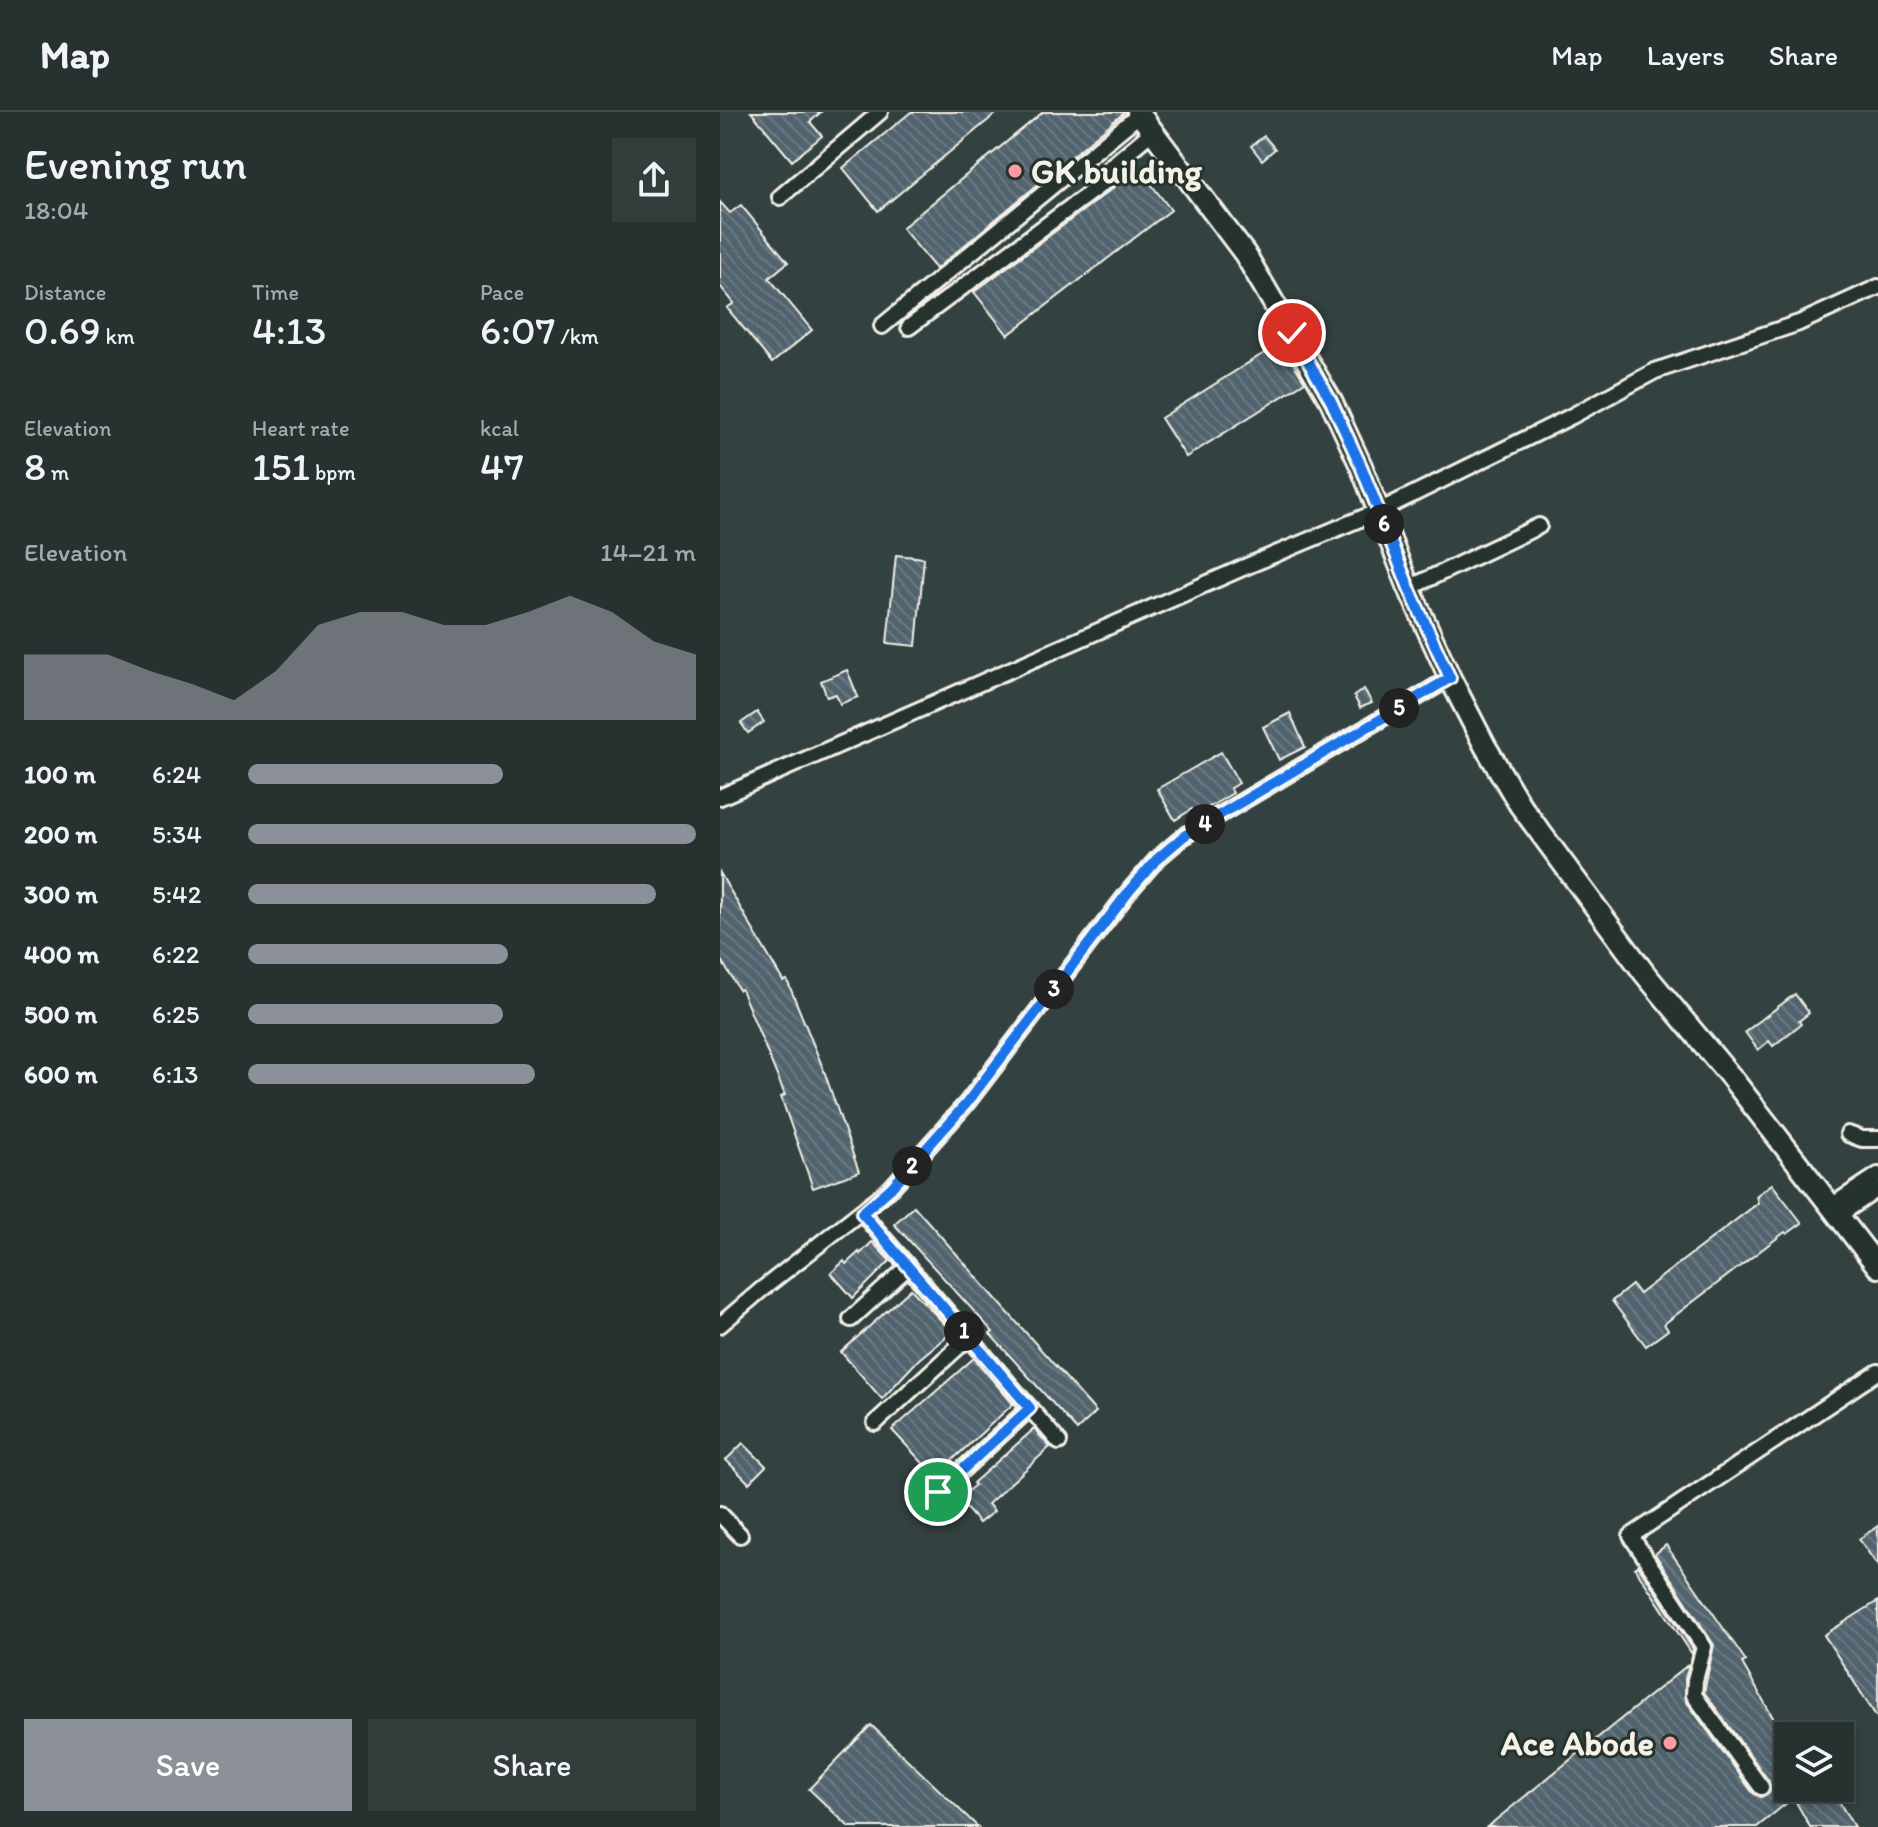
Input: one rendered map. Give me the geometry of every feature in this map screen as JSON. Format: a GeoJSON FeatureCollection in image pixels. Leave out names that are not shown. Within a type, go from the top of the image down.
{"type":"FeatureCollection","features":[{"type":"Feature","properties":{"kind":"main road"},"geometry":{"type":"LineString","coordinates":[[1139,113],[1245,254],[1331,401],[1450,678],[1520,805],[1645,974],[1731,1077],[1878,1267]]}},
{"type":"Feature","properties":{"kind":"street"},"geometry":{"type":"LineString","coordinates":[[780,197],[880,112]]}},
{"type":"Feature","properties":{"kind":"street"},"geometry":{"type":"LineString","coordinates":[[882,326],[1139,113]]}},
{"type":"Feature","properties":{"kind":"street"},"geometry":{"type":"LineString","coordinates":[[909,327],[1107,180],[1110,167],[1153,131]]}},
{"type":"Feature","properties":{"kind":"street"},"geometry":{"type":"LineString","coordinates":[[720,797],[1379,511],[1572,416],[1655,371],[1799,323],[1878,287]]}},
{"type":"Feature","properties":{"kind":"street"},"geometry":{"type":"LineString","coordinates":[[1409,588],[1539,526]]}},
{"type":"Feature","properties":{"kind":"street"},"geometry":{"type":"LineString","coordinates":[[720,1325],[891,1188],[966,1104],[1157,859],[1184,836],[1450,678]]}},
{"type":"Feature","properties":{"kind":"street"},"geometry":{"type":"LineString","coordinates":[[1848,1134],[1862,1139],[1878,1139]]}},
{"type":"Feature","properties":{"kind":"street"},"geometry":{"type":"LineString","coordinates":[[1835,1211],[1878,1175]]}},
{"type":"Feature","properties":{"kind":"street"},"geometry":{"type":"LineString","coordinates":[[1835,1211],[1878,1189]]}},
{"type":"Feature","properties":{"kind":"street"},"geometry":{"type":"LineString","coordinates":[[862,1213],[1059,1442]]}},
{"type":"Feature","properties":{"kind":"street"},"geometry":{"type":"LineString","coordinates":[[851,1319],[908,1267]]}},
{"type":"Feature","properties":{"kind":"street"},"geometry":{"type":"LineString","coordinates":[[875,1423],[969,1337]]}},
{"type":"Feature","properties":{"kind":"street"},"geometry":{"type":"LineString","coordinates":[[1761,1787],[1694,1695],[1704,1647],[1631,1536],[1878,1372]]}},
{"type":"Feature","properties":{"kind":"street"},"geometry":{"type":"LineString","coordinates":[[938,1492],[1030,1408]]}},
{"type":"Feature","properties":{"kind":"street"},"geometry":{"type":"LineString","coordinates":[[720,1514],[740,1535]]}},
{"type":"Feature","properties":{"kind":"building"},"geometry":{"type":"Polygon","coordinates":[[[751,112],[821,112],[810,122],[822,136],[792,161],[751,112]]]}},
{"type":"Feature","properties":{"kind":"building","name":"GK building"},"geometry":{"type":"Polygon","coordinates":[[[911,112],[998,112],[878,211],[843,168],[911,112]]]}},
{"type":"Feature","properties":{"kind":"building","name":"GK building"},"geometry":{"type":"Polygon","coordinates":[[[1043,112],[1125,112],[936,269],[902,228],[1043,112]]]}},
{"type":"Feature","properties":{"kind":"building"},"geometry":{"type":"Polygon","coordinates":[[[1264,136],[1275,149],[1262,160],[1251,146],[1264,136]]]}},
{"type":"Feature","properties":{"kind":"building","name":"GK building"},"geometry":{"type":"Polygon","coordinates":[[[1137,166],[1171,210],[1008,335],[974,292],[1113,188],[1137,166]]]}},
{"type":"Feature","properties":{"kind":"building"},"geometry":{"type":"Polygon","coordinates":[[[720,202],[730,213],[741,205],[788,262],[769,278],[812,330],[772,363],[727,308],[734,303],[720,286],[720,202]]]}},
{"type":"Feature","properties":{"kind":"building"},"geometry":{"type":"Polygon","coordinates":[[[1280,343],[1305,382],[1186,457],[1161,418],[1280,343]]]}},
{"type":"Feature","properties":{"kind":"building"},"geometry":{"type":"Polygon","coordinates":[[[896,555],[924,558],[916,646],[887,643],[896,555]]]}},
{"type":"Feature","properties":{"kind":"building"},"geometry":{"type":"Polygon","coordinates":[[[847,670],[858,697],[840,704],[836,694],[827,697],[821,681],[847,670]]]}},
{"type":"Feature","properties":{"kind":"building"},"geometry":{"type":"Polygon","coordinates":[[[1364,689],[1372,703],[1360,708],[1354,696],[1364,689]]]}},
{"type":"Feature","properties":{"kind":"building"},"geometry":{"type":"Polygon","coordinates":[[[757,712],[764,722],[748,733],[741,723],[757,712]]]}},
{"type":"Feature","properties":{"kind":"building"},"geometry":{"type":"Polygon","coordinates":[[[1290,713],[1305,747],[1279,760],[1263,727],[1290,713]]]}},
{"type":"Feature","properties":{"kind":"building"},"geometry":{"type":"Polygon","coordinates":[[[1221,752],[1239,783],[1230,788],[1233,793],[1196,815],[1192,809],[1175,820],[1157,789],[1221,752]]]}},
{"type":"Feature","properties":{"kind":"building"},"geometry":{"type":"Polygon","coordinates":[[[720,873],[783,981],[787,980],[823,1068],[859,1172],[813,1188],[781,1097],[785,1095],[741,989],[720,958],[720,873]]]}},
{"type":"Feature","properties":{"kind":"building"},"geometry":{"type":"Polygon","coordinates":[[[1795,994],[1809,1013],[1799,1021],[1801,1024],[1773,1046],[1769,1041],[1758,1050],[1745,1032],[1795,994]]]}},
{"type":"Feature","properties":{"kind":"building"},"geometry":{"type":"Polygon","coordinates":[[[1772,1184],[1802,1223],[1787,1234],[1785,1232],[1664,1324],[1668,1330],[1646,1346],[1612,1301],[1632,1285],[1639,1294],[1758,1203],[1756,1196],[1772,1184]]]}},
{"type":"Feature","properties":{"kind":"building"},"geometry":{"type":"Polygon","coordinates":[[[914,1206],[1096,1412],[1077,1430],[894,1224],[914,1206]]]}},
{"type":"Feature","properties":{"kind":"building"},"geometry":{"type":"Polygon","coordinates":[[[872,1242],[890,1261],[853,1298],[831,1273],[872,1242]]]}},
{"type":"Feature","properties":{"kind":"building"},"geometry":{"type":"Polygon","coordinates":[[[911,1289],[952,1332],[919,1359],[882,1399],[841,1352],[911,1289]]]}},
{"type":"Feature","properties":{"kind":"building"},"geometry":{"type":"Polygon","coordinates":[[[974,1358],[1013,1404],[935,1476],[892,1430],[974,1358]]]}},
{"type":"Feature","properties":{"kind":"building"},"geometry":{"type":"Polygon","coordinates":[[[1034,1429],[1050,1447],[988,1504],[994,1511],[979,1523],[958,1499],[1034,1429]]]}},
{"type":"Feature","properties":{"kind":"building"},"geometry":{"type":"Polygon","coordinates":[[[743,1443],[766,1466],[749,1483],[726,1460],[743,1443]]]}},
{"type":"Feature","properties":{"kind":"building"},"geometry":{"type":"Polygon","coordinates":[[[1878,1526],[1878,1566],[1859,1539],[1878,1526]]]}},
{"type":"Feature","properties":{"kind":"building","name":"Ace Abode"},"geometry":{"type":"Polygon","coordinates":[[[1666,1545],[1746,1661],[1742,1663],[1776,1722],[1774,1802],[1788,1802],[1757,1827],[1487,1827],[1689,1664],[1685,1679],[1686,1701],[1753,1793],[1761,1797],[1770,1792],[1769,1781],[1704,1692],[1714,1645],[1655,1554],[1666,1545]]]}},
{"type":"Feature","properties":{"kind":"building"},"geometry":{"type":"Polygon","coordinates":[[[1638,1565],[1693,1649],[1692,1654],[1635,1568],[1638,1565]]]}},
{"type":"Feature","properties":{"kind":"building"},"geometry":{"type":"Polygon","coordinates":[[[1878,1601],[1878,1719],[1824,1635],[1878,1601]]]}},
{"type":"Feature","properties":{"kind":"building"},"geometry":{"type":"Polygon","coordinates":[[[871,1725],[978,1827],[849,1827],[809,1789],[871,1725]]]}},
{"type":"Feature","properties":{"kind":"building"},"geometry":{"type":"Polygon","coordinates":[[[1796,1802],[1839,1802],[1854,1827],[1810,1827],[1796,1802]]]}},
{"type":"Feature","properties":{"kind":"place","name":"GK building"},"geometry":{"type":"Point","coordinates":[1015,171]}},
{"type":"Feature","properties":{"kind":"place","name":"Ace Abode"},"geometry":{"type":"Point","coordinates":[1670,1743]}},
{"type":"Feature","properties":{"kind":"route"},"geometry":{"type":"LineString","coordinates":[[938,1492],[1030,1408],[862,1213],[891,1188],[966,1104],[1157,859],[1184,836],[1450,678],[1409,588],[1361,466],[1331,401],[1292,333]]}}]}
